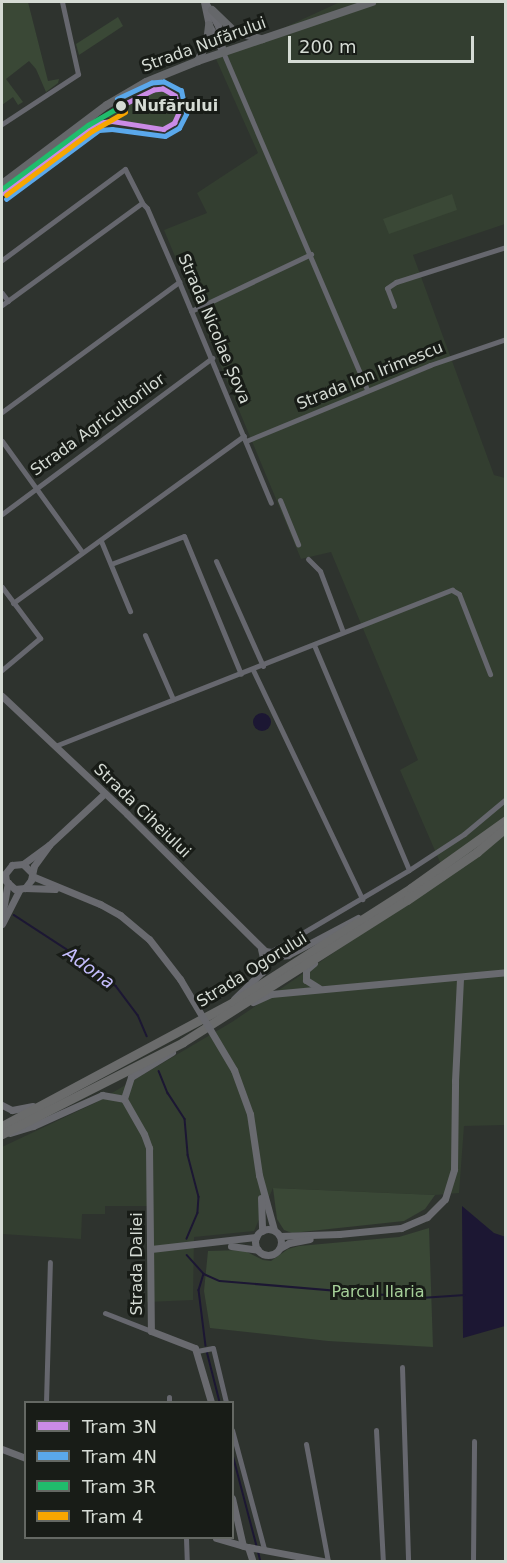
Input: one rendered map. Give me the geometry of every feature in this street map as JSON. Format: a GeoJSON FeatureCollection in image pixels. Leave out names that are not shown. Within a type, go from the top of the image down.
{"type":"FeatureCollection","features":[{"type":"Feature","properties":{"kind":"highway","name":"Strada Ogorului"},"geometry":{"type":"LineString","coordinates":[[2,1126],[233,1002],[445,864],[506,820]]}},
{"type":"Feature","properties":{"kind":"highway","name":"Strada Ogorului"},"geometry":{"type":"LineString","coordinates":[[2,1134],[183,1042],[379,917],[477,852],[506,828]]}},
{"type":"Feature","properties":{"kind":"main road","name":"Strada Nufărului"},"geometry":{"type":"LineString","coordinates":[[2,184],[123,94],[160,75],[372,2]]}},
{"type":"Feature","properties":{"kind":"main road"},"geometry":{"type":"LineString","coordinates":[[212,10],[236,32],[263,39]]}},
{"type":"Feature","properties":{"kind":"main road"},"geometry":{"type":"LineString","coordinates":[[198,61],[207,42],[209,25]]}},
{"type":"Feature","properties":{"kind":"street"},"geometry":{"type":"LineString","coordinates":[[2,124],[78,74],[62,2]]}},
{"type":"Feature","properties":{"kind":"street"},"geometry":{"type":"LineString","coordinates":[[204,2],[212,10],[221,32],[223,52]]}},
{"type":"Feature","properties":{"kind":"street"},"geometry":{"type":"LineString","coordinates":[[204,2],[209,25],[223,52],[311,254],[367,390]]}},
{"type":"Feature","properties":{"kind":"street","name":"Strada Nicolae Șova"},"geometry":{"type":"LineString","coordinates":[[2,260],[125,169],[142,203],[147,208],[271,503]]}},
{"type":"Feature","properties":{"kind":"street"},"geometry":{"type":"LineString","coordinates":[[2,305],[142,203]]}},
{"type":"Feature","properties":{"kind":"street"},"geometry":{"type":"LineString","coordinates":[[394,306],[387,288],[396,282],[506,247]]}},
{"type":"Feature","properties":{"kind":"street"},"geometry":{"type":"LineString","coordinates":[[192,311],[311,254]]}},
{"type":"Feature","properties":{"kind":"street"},"geometry":{"type":"LineString","coordinates":[[2,412],[179,282]]}},
{"type":"Feature","properties":{"kind":"street"},"geometry":{"type":"LineString","coordinates":[[2,293],[8,301]]}},
{"type":"Feature","properties":{"kind":"street","name":"Strada Ion Irimescu"},"geometry":{"type":"LineString","coordinates":[[14,603],[82,552],[101,541],[245,438],[419,369],[506,339]]}},
{"type":"Feature","properties":{"kind":"street","name":"Strada Agricultorilor"},"geometry":{"type":"LineString","coordinates":[[2,514],[212,358]]}},
{"type":"Feature","properties":{"kind":"street"},"geometry":{"type":"LineString","coordinates":[[2,441],[82,552]]}},
{"type":"Feature","properties":{"kind":"street"},"geometry":{"type":"LineString","coordinates":[[280,500],[298,544]]}},
{"type":"Feature","properties":{"kind":"street"},"geometry":{"type":"LineString","coordinates":[[111,564],[184,536],[241,674]]}},
{"type":"Feature","properties":{"kind":"street"},"geometry":{"type":"LineString","coordinates":[[101,541],[130,611]]}},
{"type":"Feature","properties":{"kind":"street"},"geometry":{"type":"LineString","coordinates":[[308,559],[320,571],[343,632]]}},
{"type":"Feature","properties":{"kind":"street"},"geometry":{"type":"LineString","coordinates":[[216,561],[263,666]]}},
{"type":"Feature","properties":{"kind":"street"},"geometry":{"type":"LineString","coordinates":[[2,586],[40,638],[2,670]]}},
{"type":"Feature","properties":{"kind":"street"},"geometry":{"type":"LineString","coordinates":[[55,746],[452,590],[459,594],[490,674]]}},
{"type":"Feature","properties":{"kind":"street"},"geometry":{"type":"LineString","coordinates":[[146,636],[173,699]]}},
{"type":"Feature","properties":{"kind":"street"},"geometry":{"type":"LineString","coordinates":[[314,645],[410,870]]}},
{"type":"Feature","properties":{"kind":"street"},"geometry":{"type":"LineString","coordinates":[[253,669],[362,899]]}},
{"type":"Feature","properties":{"kind":"street","name":"Strada Ciheiului"},"geometry":{"type":"LineString","coordinates":[[2,696],[105,793],[261,949]]}},
{"type":"Feature","properties":{"kind":"street"},"geometry":{"type":"LineString","coordinates":[[2,916],[5,867],[15,863],[23,864],[49,845],[105,793]]}},
{"type":"Feature","properties":{"kind":"street"},"geometry":{"type":"LineString","coordinates":[[261,949],[272,951],[410,870],[469,831],[506,799]]}},
{"type":"Feature","properties":{"kind":"street"},"geometry":{"type":"LineString","coordinates":[[2,924],[49,845]]}},
{"type":"Feature","properties":{"kind":"street"},"geometry":{"type":"LineString","coordinates":[[23,864],[31,874],[100,904],[134,925],[161,952],[180,979],[234,1070],[250,1114],[269,1221],[277,1233],[280,1248]]}},
{"type":"Feature","properties":{"kind":"street"},"geometry":{"type":"LineString","coordinates":[[5,881],[22,888],[64,890]]}},
{"type":"Feature","properties":{"kind":"street"},"geometry":{"type":"LineString","coordinates":[[261,949],[271,955],[284,957],[340,925],[365,915]]}},
{"type":"Feature","properties":{"kind":"street"},"geometry":{"type":"LineString","coordinates":[[324,989],[314,987],[306,980],[309,966],[354,939],[379,917]]}},
{"type":"Feature","properties":{"kind":"street"},"geometry":{"type":"LineString","coordinates":[[233,1002],[241,990],[262,972],[264,962],[261,949]]}},
{"type":"Feature","properties":{"kind":"street"},"geometry":{"type":"LineString","coordinates":[[214,1023],[271,994],[506,972]]}},
{"type":"Feature","properties":{"kind":"street"},"geometry":{"type":"LineString","coordinates":[[151,1249],[208,1245],[246,1246],[269,1255],[289,1243],[339,1234],[401,1228],[416,1223],[437,1209],[451,1185],[454,1169],[455,1070],[460,977]]}},
{"type":"Feature","properties":{"kind":"street"},"geometry":{"type":"LineString","coordinates":[[2,1134],[33,1126],[102,1095],[124,1099],[131,1077],[183,1042]]}},
{"type":"Feature","properties":{"kind":"street"},"geometry":{"type":"LineString","coordinates":[[2,1105],[12,1110],[29,1108],[87,1082]]}},
{"type":"Feature","properties":{"kind":"street","name":"Strada Daliei"},"geometry":{"type":"LineString","coordinates":[[124,1099],[144,1134],[149,1148],[151,1331],[191,1344],[197,1351]]}},
{"type":"Feature","properties":{"kind":"street"},"geometry":{"type":"LineString","coordinates":[[258,1250],[259,1174]]}},
{"type":"Feature","properties":{"kind":"street"},"geometry":{"type":"LineString","coordinates":[[208,1245],[259,1234],[339,1234]]}},
{"type":"Feature","properties":{"kind":"street"},"geometry":{"type":"LineString","coordinates":[[46,1401],[50,1262]]}},
{"type":"Feature","properties":{"kind":"street"},"geometry":{"type":"LineString","coordinates":[[105,1313],[151,1331]]}},
{"type":"Feature","properties":{"kind":"street"},"geometry":{"type":"LineString","coordinates":[[211,1401],[197,1351],[213,1348],[226,1401]]}},
{"type":"Feature","properties":{"kind":"street"},"geometry":{"type":"LineString","coordinates":[[402,1367],[408,1562]]}},
{"type":"Feature","properties":{"kind":"street"},"geometry":{"type":"LineString","coordinates":[[376,1430],[383,1562]]}},
{"type":"Feature","properties":{"kind":"street"},"geometry":{"type":"LineString","coordinates":[[234,1441],[264,1549]]}},
{"type":"Feature","properties":{"kind":"street"},"geometry":{"type":"LineString","coordinates":[[473,1562],[474,1441]]}},
{"type":"Feature","properties":{"kind":"street"},"geometry":{"type":"LineString","coordinates":[[219,1539],[245,1547],[328,1562],[306,1444]]}},
{"type":"Feature","properties":{"kind":"street"},"geometry":{"type":"LineString","coordinates":[[2,1449],[24,1457]]}},
{"type":"Feature","properties":{"kind":"street"},"geometry":{"type":"LineString","coordinates":[[234,1506],[245,1547],[253,1562]]}},
{"type":"Feature","properties":{"kind":"street"},"geometry":{"type":"LineString","coordinates":[[186,1539],[187,1562]]}},
{"type":"Feature","properties":{"kind":"shaded area"},"geometry":{"type":"Polygon","coordinates":[[[340,2],[505,2],[505,224],[413,255],[494,475],[505,478],[505,1125],[464,1126],[459,1193],[435,1195],[273,1188],[254,1231],[194,1237],[193,1300],[147,1302],[147,1206],[105,1206],[105,1214],[82,1214],[81,1239],[2,1234],[2,1147],[95,1103],[232,1022],[446,876],[400,770],[418,760],[331,552],[301,559],[164,230],[207,213],[197,193],[258,153],[216,59],[340,2]]]}},
{"type":"Feature","properties":{"kind":"shaded area"},"geometry":{"type":"Polygon","coordinates":[[[262,713],[268,716],[271,722],[268,728],[262,731],[256,728],[253,722],[256,716],[262,713]]]}},
{"type":"Feature","properties":{"kind":"shaded area"},"geometry":{"type":"Polygon","coordinates":[[[462,1206],[494,1233],[506,1237],[505,1326],[463,1338],[462,1206]]]}},
{"type":"Feature","properties":{"kind":"green space"},"geometry":{"type":"Polygon","coordinates":[[[2,2],[28,2],[48,81],[59,79],[58,83],[46,92],[36,69],[29,61],[6,79],[23,102],[18,105],[13,97],[2,105],[2,2]]]}},
{"type":"Feature","properties":{"kind":"green space"},"geometry":{"type":"Polygon","coordinates":[[[118,17],[123,26],[79,55],[76,44],[118,17]]]}},
{"type":"Feature","properties":{"kind":"green space"},"geometry":{"type":"Polygon","coordinates":[[[163,90],[172,95],[178,107],[176,119],[168,126],[157,128],[105,117],[150,93],[163,90]]]}},
{"type":"Feature","properties":{"kind":"green space"},"geometry":{"type":"Polygon","coordinates":[[[452,194],[457,210],[389,234],[383,219],[452,194]]]}},
{"type":"Feature","properties":{"kind":"green space"},"geometry":{"type":"Polygon","coordinates":[[[273,1188],[435,1195],[425,1209],[404,1221],[292,1233],[284,1230],[277,1219],[273,1188]]]}},
{"type":"Feature","properties":{"kind":"green space","name":"Parcul Ilaria"},"geometry":{"type":"Polygon","coordinates":[[[429,1228],[433,1347],[328,1341],[210,1328],[204,1291],[208,1251],[243,1250],[263,1260],[271,1261],[288,1249],[299,1246],[399,1237],[429,1228]]]}},
{"type":"Feature","properties":{"kind":"waterway","name":"Adona"},"geometry":{"type":"LineString","coordinates":[[14,915],[77,956],[116,986],[138,1015],[147,1036]]}},
{"type":"Feature","properties":{"kind":"waterway","name":"Adona"},"geometry":{"type":"LineString","coordinates":[[159,1071],[168,1093],[185,1119],[188,1155],[199,1197],[198,1213],[187,1239]]}},
{"type":"Feature","properties":{"kind":"waterway","name":"Adona"},"geometry":{"type":"LineString","coordinates":[[187,1255],[204,1274],[199,1290],[206,1346]]}},
{"type":"Feature","properties":{"kind":"waterway"},"geometry":{"type":"LineString","coordinates":[[204,1274],[220,1281],[421,1298],[465,1295]]}},
{"type":"Feature","properties":{"kind":"waterway","name":"Adona"},"geometry":{"type":"LineString","coordinates":[[207,1351],[220,1401]]}},
{"type":"Feature","properties":{"kind":"waterway","name":"Adona"},"geometry":{"type":"LineString","coordinates":[[234,1459],[257,1546]]}},
{"type":"Feature","properties":{"kind":"waterway","name":"Adona"},"geometry":{"type":"LineString","coordinates":[[258,1550],[261,1562]]}},
{"type":"Feature","properties":{"kind":"tram line","name":"4N"},"geometry":{"type":"LineString","coordinates":[[6,199],[99,130],[112,129],[165,136],[179,128],[186,114],[181,91],[164,82],[152,83],[118,99]]}},
{"type":"Feature","properties":{"kind":"tram line","name":"3N"},"geometry":{"type":"LineString","coordinates":[[2,193],[96,123],[112,121],[163,129],[174,123],[179,112],[175,96],[163,89],[154,90],[121,106]]}},
{"type":"Feature","properties":{"kind":"tram line","name":"3R"},"geometry":{"type":"LineString","coordinates":[[2,189],[88,125],[121,106]]}},
{"type":"Feature","properties":{"kind":"tram line","name":"4"},"geometry":{"type":"LineString","coordinates":[[6,195],[92,131],[125,112]]}},
{"type":"Feature","properties":{"kind":"place","name":"Nufărului"},"geometry":{"type":"Point","coordinates":[121,106]}}]}
